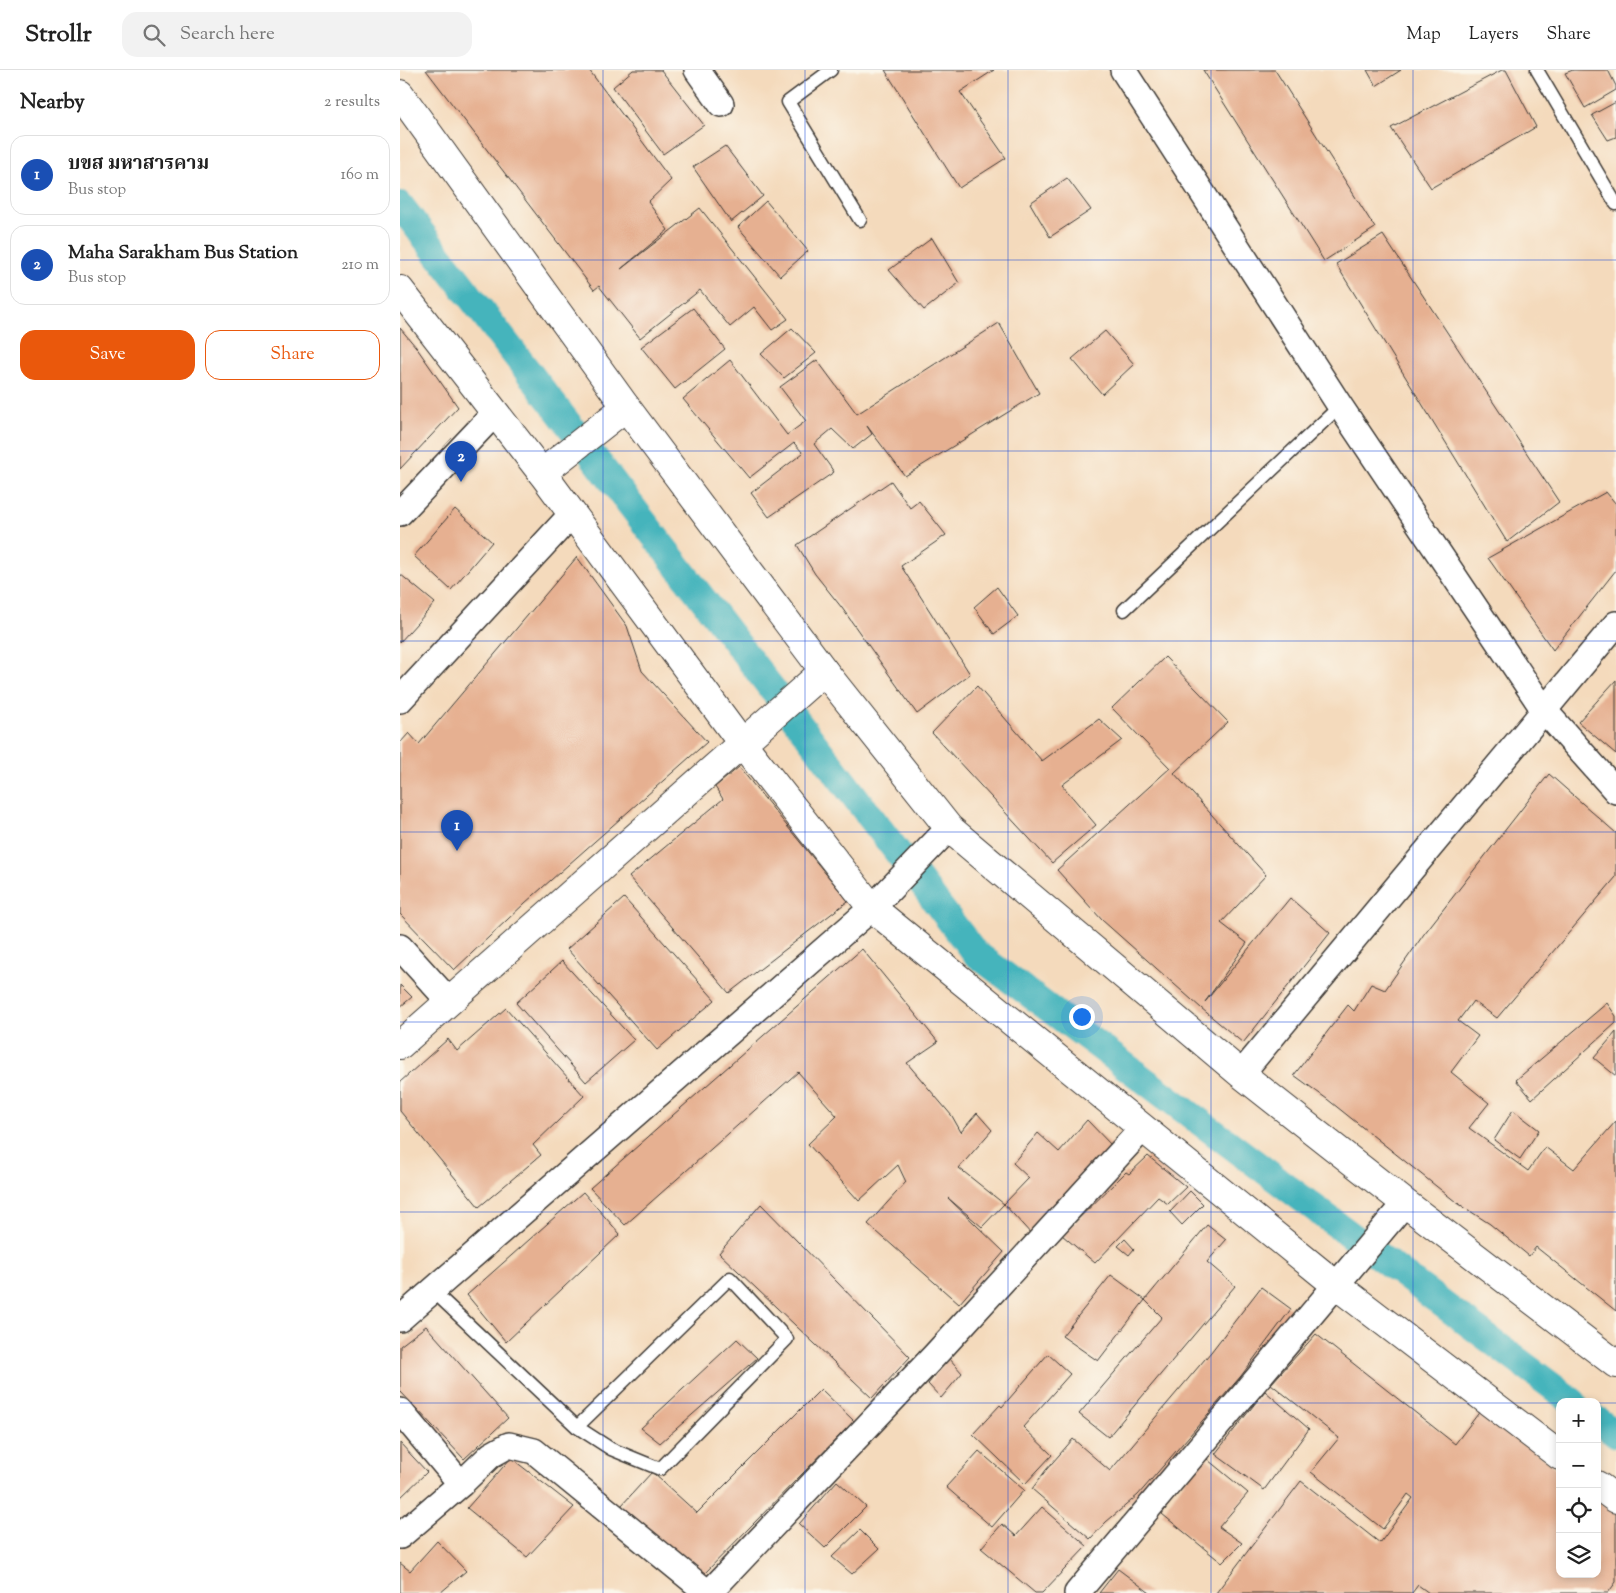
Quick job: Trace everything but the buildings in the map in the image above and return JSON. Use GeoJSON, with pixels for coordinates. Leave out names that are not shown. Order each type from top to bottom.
{"type":"FeatureCollection","features":[{"type":"Feature","properties":{"kind":"street"},"geometry":{"type":"LineString","coordinates":[[697,70],[721,104]]}},
{"type":"Feature","properties":{"kind":"street"},"geometry":{"type":"LineString","coordinates":[[1123,70],[1340,406],[1544,710],[1616,791]]}},
{"type":"Feature","properties":{"kind":"street"},"geometry":{"type":"LineString","coordinates":[[400,94],[626,407],[824,671],[949,828],[1241,1074],[1616,1364]]}},
{"type":"Feature","properties":{"kind":"street"},"geometry":{"type":"LineString","coordinates":[[400,290],[542,473],[742,743],[872,908],[1336,1285],[1556,1453]]}},
{"type":"Feature","properties":{"kind":"street"},"geometry":{"type":"LineString","coordinates":[[542,473],[626,407]]}},
{"type":"Feature","properties":{"kind":"street"},"geometry":{"type":"LineString","coordinates":[[400,513],[495,413]]}},
{"type":"Feature","properties":{"kind":"street"},"geometry":{"type":"LineString","coordinates":[[400,700],[572,514]]}},
{"type":"Feature","properties":{"kind":"street"},"geometry":{"type":"LineString","coordinates":[[1241,1074],[1616,624]]}},
{"type":"Feature","properties":{"kind":"street"},"geometry":{"type":"LineString","coordinates":[[400,1044],[824,671]]}},
{"type":"Feature","properties":{"kind":"street"},"geometry":{"type":"LineString","coordinates":[[400,1318],[872,908],[949,828]]}},
{"type":"Feature","properties":{"kind":"street"},"geometry":{"type":"LineString","coordinates":[[400,947],[449,1001]]}},
{"type":"Feature","properties":{"kind":"street"},"geometry":{"type":"LineString","coordinates":[[400,1536],[462,1484],[491,1455],[509,1445],[534,1451],[708,1593],[928,1362],[1143,1128]]}},
{"type":"Feature","properties":{"kind":"street"},"geometry":{"type":"LineString","coordinates":[[1077,1593],[1406,1203]]}},
{"type":"Feature","properties":{"kind":"street"},"geometry":{"type":"LineString","coordinates":[[400,1411],[462,1484]]}},
{"type":"Feature","properties":{"kind":"street"},"geometry":{"type":"LineString","coordinates":[[1601,1488],[1616,1499]]}},
{"type":"Feature","properties":{"kind":"lane"},"geometry":{"type":"LineString","coordinates":[[831,70],[788,102],[860,220]]}},
{"type":"Feature","properties":{"kind":"lane"},"geometry":{"type":"LineString","coordinates":[[1537,70],[1616,204]]}},
{"type":"Feature","properties":{"kind":"lane"},"geometry":{"type":"LineString","coordinates":[[1124,610],[1340,406]]}},
{"type":"Feature","properties":{"kind":"lane"},"geometry":{"type":"LineString","coordinates":[[433,1291],[577,1427],[612,1449],[660,1469],[787,1339],[730,1278],[577,1427]]}},
{"type":"Feature","properties":{"kind":"waterway"},"geometry":{"type":"LineString","coordinates":[[400,205],[975,953],[1568,1398]]}},
{"type":"Feature","properties":{"kind":"waterway"},"geometry":{"type":"LineString","coordinates":[[1601,1423],[1616,1434]]}},
{"type":"Feature","properties":{"kind":"place","name":"Maha Sarakham Bus Station"},"geometry":{"type":"Point","coordinates":[461,482]}},
{"type":"Feature","properties":{"kind":"place","name":"บขส มหาสารคาม"},"geometry":{"type":"Point","coordinates":[457,851]}}]}
